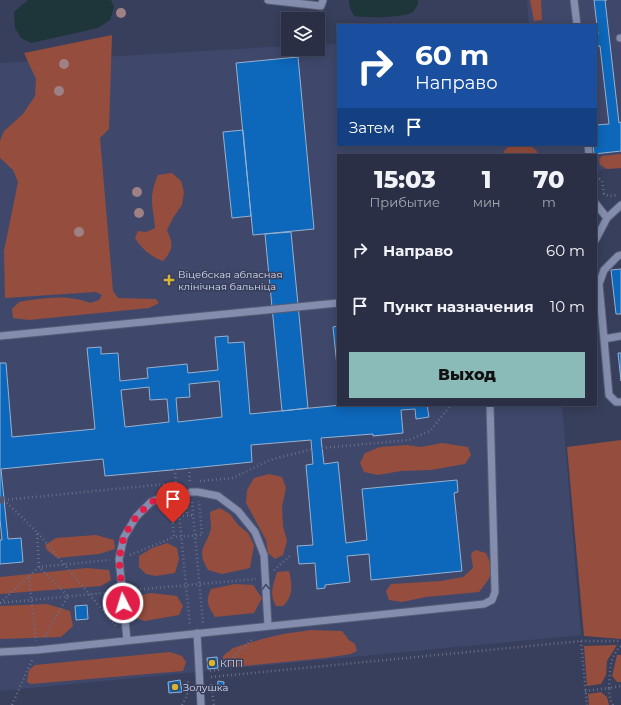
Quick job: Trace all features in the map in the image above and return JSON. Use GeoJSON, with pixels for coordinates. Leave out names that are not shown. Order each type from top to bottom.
{"type":"FeatureCollection","features":[{"type":"Feature","properties":{"kind":"lane"},"geometry":{"type":"LineString","coordinates":[[268,0],[321,6],[322,0]]}},
{"type":"Feature","properties":{"kind":"lane"},"geometry":{"type":"LineString","coordinates":[[574,0],[577,24]]}},
{"type":"Feature","properties":{"kind":"lane"},"geometry":{"type":"LineString","coordinates":[[597,205],[607,218]]}},
{"type":"Feature","properties":{"kind":"lane"},"geometry":{"type":"LineString","coordinates":[[597,237],[607,218],[621,205]]}},
{"type":"Feature","properties":{"kind":"lane"},"geometry":{"type":"LineString","coordinates":[[621,255],[618,256],[604,270],[598,282],[609,395],[616,402],[621,402]]}},
{"type":"Feature","properties":{"kind":"lane"},"geometry":{"type":"LineString","coordinates":[[0,336],[337,303]]}},
{"type":"Feature","properties":{"kind":"lane"},"geometry":{"type":"LineString","coordinates":[[604,339],[621,336]]}},
{"type":"Feature","properties":{"kind":"lane"},"geometry":{"type":"LineString","coordinates":[[0,652],[37,650],[484,604],[492,600],[495,592],[490,406]]}},
{"type":"Feature","properties":{"kind":"lane"},"geometry":{"type":"LineString","coordinates":[[127,640],[119,559],[124,536],[136,517],[151,502],[184,493],[218,496],[238,511],[255,532],[264,555],[268,626]]}},
{"type":"Feature","properties":{"kind":"lane"},"geometry":{"type":"LineString","coordinates":[[197,633],[201,705]]}},
{"type":"Feature","properties":{"kind":"path"},"geometry":{"type":"LineString","coordinates":[[597,177],[602,181],[604,194],[609,196],[621,194]]}},
{"type":"Feature","properties":{"kind":"path"},"geometry":{"type":"LineString","coordinates":[[322,448],[409,440],[430,431],[450,406]]}},
{"type":"Feature","properties":{"kind":"path"},"geometry":{"type":"LineString","coordinates":[[190,482],[233,478],[270,460],[312,449]]}},
{"type":"Feature","properties":{"kind":"path"},"geometry":{"type":"LineString","coordinates":[[127,640],[37,532],[4,500],[177,483]]}},
{"type":"Feature","properties":{"kind":"path"},"geometry":{"type":"LineString","coordinates":[[184,493],[187,516]]}},
{"type":"Feature","properties":{"kind":"path"},"geometry":{"type":"LineString","coordinates":[[184,493],[202,534],[174,537],[184,493]]}},
{"type":"Feature","properties":{"kind":"path"},"geometry":{"type":"LineString","coordinates":[[193,515],[195,535],[197,633],[179,516],[193,515]]}},
{"type":"Feature","properties":{"kind":"path"},"geometry":{"type":"LineString","coordinates":[[12,705],[37,650],[68,596],[40,566],[37,532]]}},
{"type":"Feature","properties":{"kind":"path"},"geometry":{"type":"LineString","coordinates":[[266,578],[291,556]]}},
{"type":"Feature","properties":{"kind":"path"},"geometry":{"type":"LineString","coordinates":[[0,602],[40,566]]}},
{"type":"Feature","properties":{"kind":"path"},"geometry":{"type":"LineString","coordinates":[[29,576],[37,650]]}},
{"type":"Feature","properties":{"kind":"path"},"geometry":{"type":"LineString","coordinates":[[214,705],[210,670],[218,670],[268,626]]}},
{"type":"Feature","properties":{"kind":"path"},"geometry":{"type":"LineString","coordinates":[[211,677],[581,641],[621,641]]}},
{"type":"Feature","properties":{"kind":"path"},"geometry":{"type":"LineString","coordinates":[[581,641],[587,705]]}},
{"type":"Feature","properties":{"kind":"path"},"geometry":{"type":"LineString","coordinates":[[613,705],[610,700],[609,688],[610,665],[616,650],[621,646]]}},
{"type":"Feature","properties":{"kind":"path"},"geometry":{"type":"LineString","coordinates":[[585,691],[621,686]]}},
{"type":"Feature","properties":{"kind":"shaded area"},"geometry":{"type":"Polygon","coordinates":[[[28,0],[111,0],[114,7],[110,20],[98,28],[31,43],[21,38],[15,28],[14,12],[28,0]]]}},
{"type":"Feature","properties":{"kind":"shaded area"},"geometry":{"type":"Polygon","coordinates":[[[349,0],[418,0],[418,4],[413,12],[408,14],[384,17],[359,17],[354,16],[350,8],[349,0]]]}},
{"type":"Feature","properties":{"kind":"shaded area","name":"Віцебская абласная клінічная бальніца"},"geometry":{"type":"Polygon","coordinates":[[[527,0],[621,0],[621,168],[597,170],[597,154],[337,154],[337,406],[562,406],[581,635],[0,691],[0,63],[281,46],[281,56],[325,56],[325,45],[337,44],[337,146],[597,146],[597,24],[529,24],[527,0]]]}},
{"type":"Feature","properties":{"kind":"shaded area"},"geometry":{"type":"Polygon","coordinates":[[[530,0],[541,0],[542,20],[534,21],[530,0]]]}},
{"type":"Feature","properties":{"kind":"shaded area"},"geometry":{"type":"Polygon","coordinates":[[[112,35],[109,129],[100,138],[113,291],[118,298],[156,299],[159,303],[149,308],[29,320],[13,318],[12,309],[19,302],[46,298],[73,298],[90,303],[99,300],[102,295],[96,292],[5,298],[4,251],[18,182],[13,170],[0,158],[0,141],[4,131],[23,114],[35,96],[36,79],[24,53],[112,35]]]}},
{"type":"Feature","properties":{"kind":"shaded area"},"geometry":{"type":"Polygon","coordinates":[[[509,146],[527,146],[534,148],[538,154],[503,154],[509,146]]]}},
{"type":"Feature","properties":{"kind":"shaded area"},"geometry":{"type":"Polygon","coordinates":[[[621,154],[621,168],[607,169],[600,165],[599,159],[602,156],[621,154]]]}},
{"type":"Feature","properties":{"kind":"shaded area"},"geometry":{"type":"Polygon","coordinates":[[[172,173],[181,181],[184,192],[182,205],[167,230],[171,243],[171,250],[163,261],[147,252],[135,238],[138,231],[146,232],[155,228],[152,196],[155,183],[158,175],[172,173]]]}},
{"type":"Feature","properties":{"kind":"shaded area"},"geometry":{"type":"Polygon","coordinates":[[[621,440],[621,639],[584,636],[567,447],[621,440]]]}},
{"type":"Feature","properties":{"kind":"shaded area"},"geometry":{"type":"Polygon","coordinates":[[[442,443],[468,447],[471,455],[465,464],[431,470],[401,471],[378,475],[364,472],[360,463],[365,453],[380,447],[407,445],[421,447],[442,443]]]}},
{"type":"Feature","properties":{"kind":"shaded area"},"geometry":{"type":"Polygon","coordinates":[[[269,474],[282,477],[286,488],[282,507],[283,526],[287,541],[283,555],[275,559],[268,553],[266,540],[246,503],[247,490],[254,478],[269,474]]]}},
{"type":"Feature","properties":{"kind":"shaded area"},"geometry":{"type":"Polygon","coordinates":[[[220,508],[230,514],[238,525],[248,533],[254,545],[250,568],[222,574],[208,570],[204,563],[202,552],[211,528],[210,512],[220,508]]]}},
{"type":"Feature","properties":{"kind":"shaded area"},"geometry":{"type":"Polygon","coordinates":[[[96,535],[114,540],[115,549],[99,554],[57,558],[47,550],[45,545],[56,538],[96,535]]]}},
{"type":"Feature","properties":{"kind":"shaded area"},"geometry":{"type":"Polygon","coordinates":[[[167,543],[177,548],[179,559],[175,573],[156,576],[146,574],[139,567],[139,556],[152,548],[167,543]]]}},
{"type":"Feature","properties":{"kind":"shaded area"},"geometry":{"type":"Polygon","coordinates":[[[475,550],[486,553],[491,565],[491,574],[479,592],[426,597],[402,602],[389,600],[386,591],[391,584],[441,581],[463,577],[473,568],[471,554],[475,550]]]}},
{"type":"Feature","properties":{"kind":"shaded area"},"geometry":{"type":"Polygon","coordinates":[[[87,568],[109,570],[111,580],[101,586],[0,594],[0,577],[87,568]]]}},
{"type":"Feature","properties":{"kind":"shaded area"},"geometry":{"type":"Polygon","coordinates":[[[289,571],[291,580],[291,594],[283,606],[276,606],[272,593],[277,572],[289,571]]]}},
{"type":"Feature","properties":{"kind":"shaded area"},"geometry":{"type":"Polygon","coordinates":[[[235,584],[253,585],[262,598],[254,613],[215,617],[208,603],[208,597],[211,589],[235,584]]]}},
{"type":"Feature","properties":{"kind":"shaded area"},"geometry":{"type":"Polygon","coordinates":[[[151,593],[177,596],[183,606],[179,615],[145,621],[133,617],[130,607],[132,597],[151,593]]]}},
{"type":"Feature","properties":{"kind":"shaded area"},"geometry":{"type":"Polygon","coordinates":[[[47,604],[70,611],[73,626],[61,637],[0,639],[0,606],[47,604]]]}},
{"type":"Feature","properties":{"kind":"shaded area"},"geometry":{"type":"Polygon","coordinates":[[[311,630],[342,631],[349,640],[355,644],[357,651],[351,654],[325,658],[233,667],[223,662],[223,656],[233,648],[283,634],[311,630]]]}},
{"type":"Feature","properties":{"kind":"shaded area"},"geometry":{"type":"Polygon","coordinates":[[[617,645],[607,661],[606,675],[601,684],[587,686],[584,646],[617,645]]]}},
{"type":"Feature","properties":{"kind":"shaded area"},"geometry":{"type":"Polygon","coordinates":[[[170,652],[182,656],[186,662],[183,671],[31,684],[27,682],[29,670],[35,665],[170,652]]]}},
{"type":"Feature","properties":{"kind":"shaded area"},"geometry":{"type":"Polygon","coordinates":[[[617,655],[621,655],[621,682],[617,682],[612,676],[617,655]]]}},
{"type":"Feature","properties":{"kind":"shaded area"},"geometry":{"type":"Polygon","coordinates":[[[601,692],[607,697],[609,705],[589,705],[588,694],[601,692]]]}},
{"type":"Feature","properties":{"kind":"building"},"geometry":{"type":"Polygon","coordinates":[[[594,0],[605,0],[619,123],[621,122],[621,151],[594,154],[593,146],[597,146],[597,125],[609,124],[600,46],[597,46],[597,24],[594,0]]]}},
{"type":"Feature","properties":{"kind":"building"},"geometry":{"type":"Polygon","coordinates":[[[298,57],[314,229],[253,235],[236,63],[298,57]]]}},
{"type":"Feature","properties":{"kind":"building"},"geometry":{"type":"Polygon","coordinates":[[[243,130],[251,216],[232,218],[223,132],[243,130]]]}},
{"type":"Feature","properties":{"kind":"building"},"geometry":{"type":"Polygon","coordinates":[[[291,232],[308,408],[282,411],[265,234],[291,232]]]}},
{"type":"Feature","properties":{"kind":"building"},"geometry":{"type":"Polygon","coordinates":[[[621,269],[621,314],[616,314],[611,270],[621,269]]]}},
{"type":"Feature","properties":{"kind":"building"},"geometry":{"type":"Polygon","coordinates":[[[337,326],[337,366],[333,327],[337,326]]]}},
{"type":"Feature","properties":{"kind":"building"},"geometry":{"type":"Polygon","coordinates":[[[228,336],[228,343],[244,342],[250,414],[337,405],[427,406],[429,417],[416,419],[415,409],[401,410],[403,433],[321,438],[324,464],[338,462],[346,543],[367,540],[362,489],[457,480],[458,492],[454,493],[462,571],[371,580],[369,554],[347,556],[350,582],[325,585],[325,588],[317,589],[315,563],[299,564],[297,546],[313,545],[306,465],[313,464],[311,440],[251,445],[252,462],[182,469],[105,476],[103,459],[1,469],[8,539],[21,538],[23,562],[0,564],[0,540],[2,540],[0,519],[0,363],[6,363],[12,437],[95,429],[87,348],[101,347],[101,354],[118,353],[120,381],[148,378],[147,368],[187,364],[188,373],[218,370],[215,337],[228,336]],[[219,381],[189,384],[190,397],[176,398],[178,422],[222,417],[219,381]],[[149,387],[121,390],[125,427],[169,422],[167,399],[150,400],[149,387]]]}},
{"type":"Feature","properties":{"kind":"building"},"geometry":{"type":"Polygon","coordinates":[[[618,353],[621,353],[621,381],[618,353]]]}},
{"type":"Feature","properties":{"kind":"building"},"geometry":{"type":"Polygon","coordinates":[[[87,605],[88,619],[76,620],[75,606],[87,605]]]}},
{"type":"Feature","properties":{"kind":"building","name":"КПП"},"geometry":{"type":"Polygon","coordinates":[[[217,657],[218,668],[208,669],[207,658],[217,657]]]}},
{"type":"Feature","properties":{"kind":"building","name":"Золушка"},"geometry":{"type":"Polygon","coordinates":[[[180,680],[182,692],[169,693],[168,682],[180,680]]]}},
{"type":"Feature","properties":{"kind":"building"},"geometry":{"type":"Polygon","coordinates":[[[218,681],[224,682],[223,691],[217,691],[218,681]]]}},
{"type":"Feature","properties":{"kind":"tunnel"},"geometry":{"type":"LineString","coordinates":[[177,494],[191,492]]}},
{"type":"Feature","properties":{"kind":"place","name":"Віцебская абласная клінічная бальніца"},"geometry":{"type":"Point","coordinates":[169,280]}},
{"type":"Feature","properties":{"kind":"place","name":"КПП"},"geometry":{"type":"Point","coordinates":[212,663]}},
{"type":"Feature","properties":{"kind":"place","name":"Золушка"},"geometry":{"type":"Point","coordinates":[175,687]}},
{"type":"Feature","properties":{"kind":"route"},"geometry":{"type":"LineString","coordinates":[[123,603],[119,559],[124,536],[136,517],[151,502],[171,494],[173,523]]}}]}
